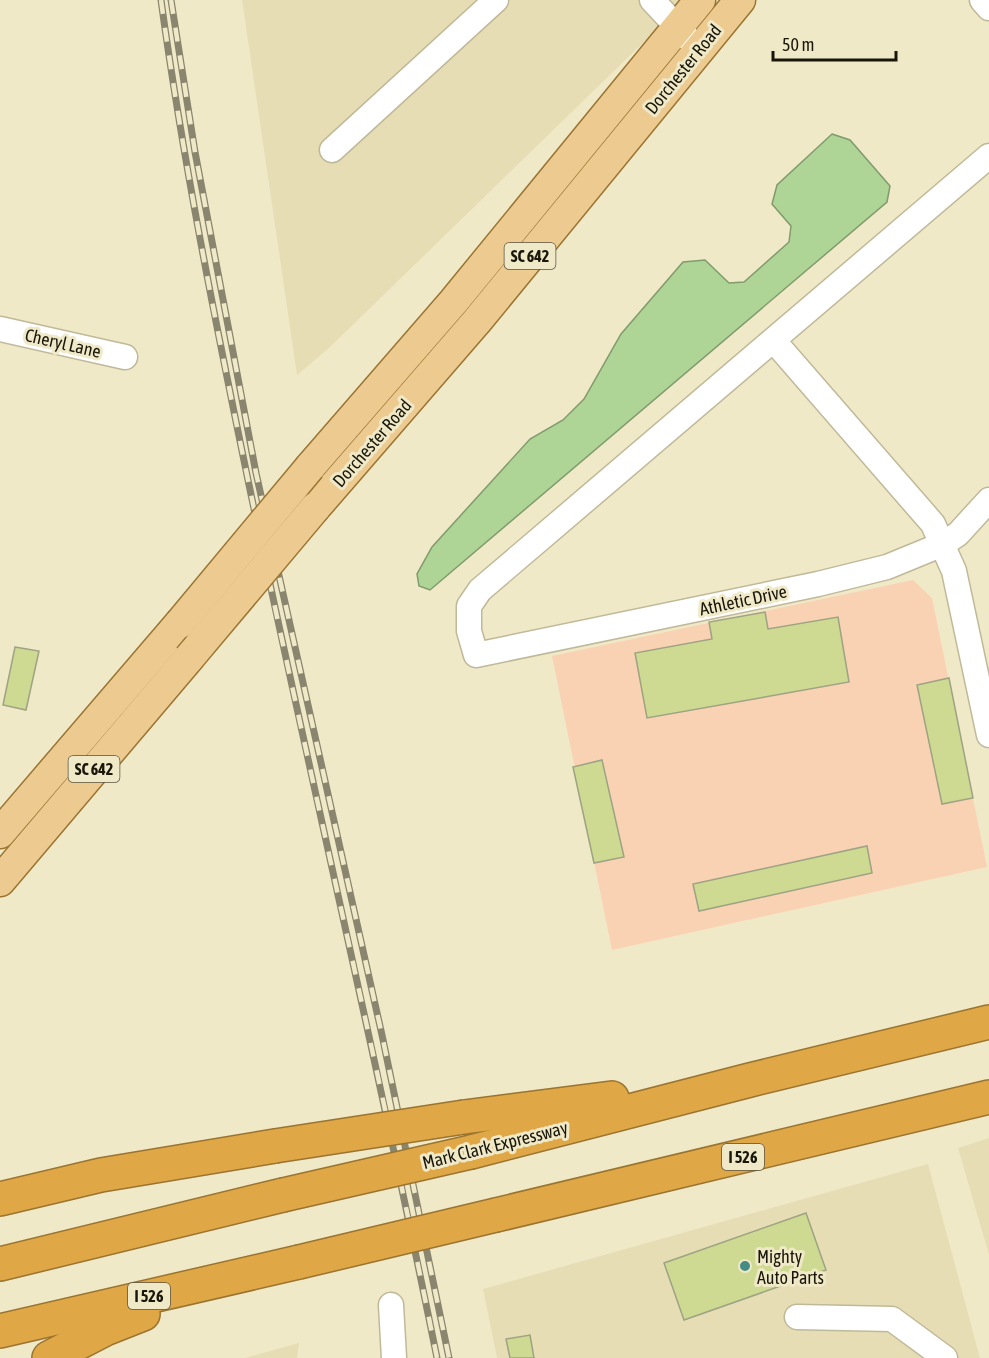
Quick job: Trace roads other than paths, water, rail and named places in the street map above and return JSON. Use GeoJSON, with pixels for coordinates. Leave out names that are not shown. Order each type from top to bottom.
{"type":"FeatureCollection","features":[{"type":"Feature","properties":{"kind":"highway","name":"Mark Clark Expressway"},"geometry":{"type":"LineString","coordinates":[[0,1264],[471,1152],[750,1080],[989,1022]]}},
{"type":"Feature","properties":{"kind":"highway"},"geometry":{"type":"LineString","coordinates":[[0,1199],[101,1175],[275,1146],[464,1117],[750,1080]]}},
{"type":"Feature","properties":{"kind":"highway","name":"I 526"},"geometry":{"type":"LineString","coordinates":[[0,1331],[989,1097]]}},
{"type":"Feature","properties":{"kind":"highway"},"geometry":{"type":"LineString","coordinates":[[49,1358],[105,1329],[157,1309],[299,1262]]}},
{"type":"Feature","properties":{"kind":"main road","name":"Dorchester Road"},"geometry":{"type":"LineString","coordinates":[[0,833],[454,301],[700,0]]}},
{"type":"Feature","properties":{"kind":"main road","name":"Dorchester Road"},"geometry":{"type":"LineString","coordinates":[[0,881],[315,508],[477,321],[740,0]]}},
{"type":"Feature","properties":{"kind":"street"},"geometry":{"type":"LineString","coordinates":[[332,150],[496,0]]}},
{"type":"Feature","properties":{"kind":"street"},"geometry":{"type":"LineString","coordinates":[[652,0],[699,50]]}},
{"type":"Feature","properties":{"kind":"street"},"geometry":{"type":"LineString","coordinates":[[982,0],[989,8]]}},
{"type":"Feature","properties":{"kind":"street"},"geometry":{"type":"LineString","coordinates":[[989,156],[774,341],[933,524],[954,571],[989,735]]}},
{"type":"Feature","properties":{"kind":"street","name":"Cheryl Lane"},"geometry":{"type":"LineString","coordinates":[[0,329],[125,357]]}},
{"type":"Feature","properties":{"kind":"street","name":"Athletic Drive"},"geometry":{"type":"LineString","coordinates":[[774,341],[480,590],[469,606],[469,631],[476,655],[818,584],[887,567],[943,544],[958,534],[989,500]]}},
{"type":"Feature","properties":{"kind":"street"},"geometry":{"type":"LineString","coordinates":[[391,1305],[394,1358]]}},
{"type":"Feature","properties":{"kind":"street"},"geometry":{"type":"LineString","coordinates":[[797,1317],[892,1319],[945,1358]]}},
{"type":"Feature","properties":{"kind":"railway"},"geometry":{"type":"LineString","coordinates":[[161,0],[189,180],[236,420],[437,1358]]}},
{"type":"Feature","properties":{"kind":"railway"},"geometry":{"type":"LineString","coordinates":[[171,0],[195,152],[256,473],[382,1035],[449,1358]]}},
{"type":"Feature","properties":{"kind":"place","name":"Mighty Auto Parts"},"geometry":{"type":"Point","coordinates":[745,1266]}}]}
